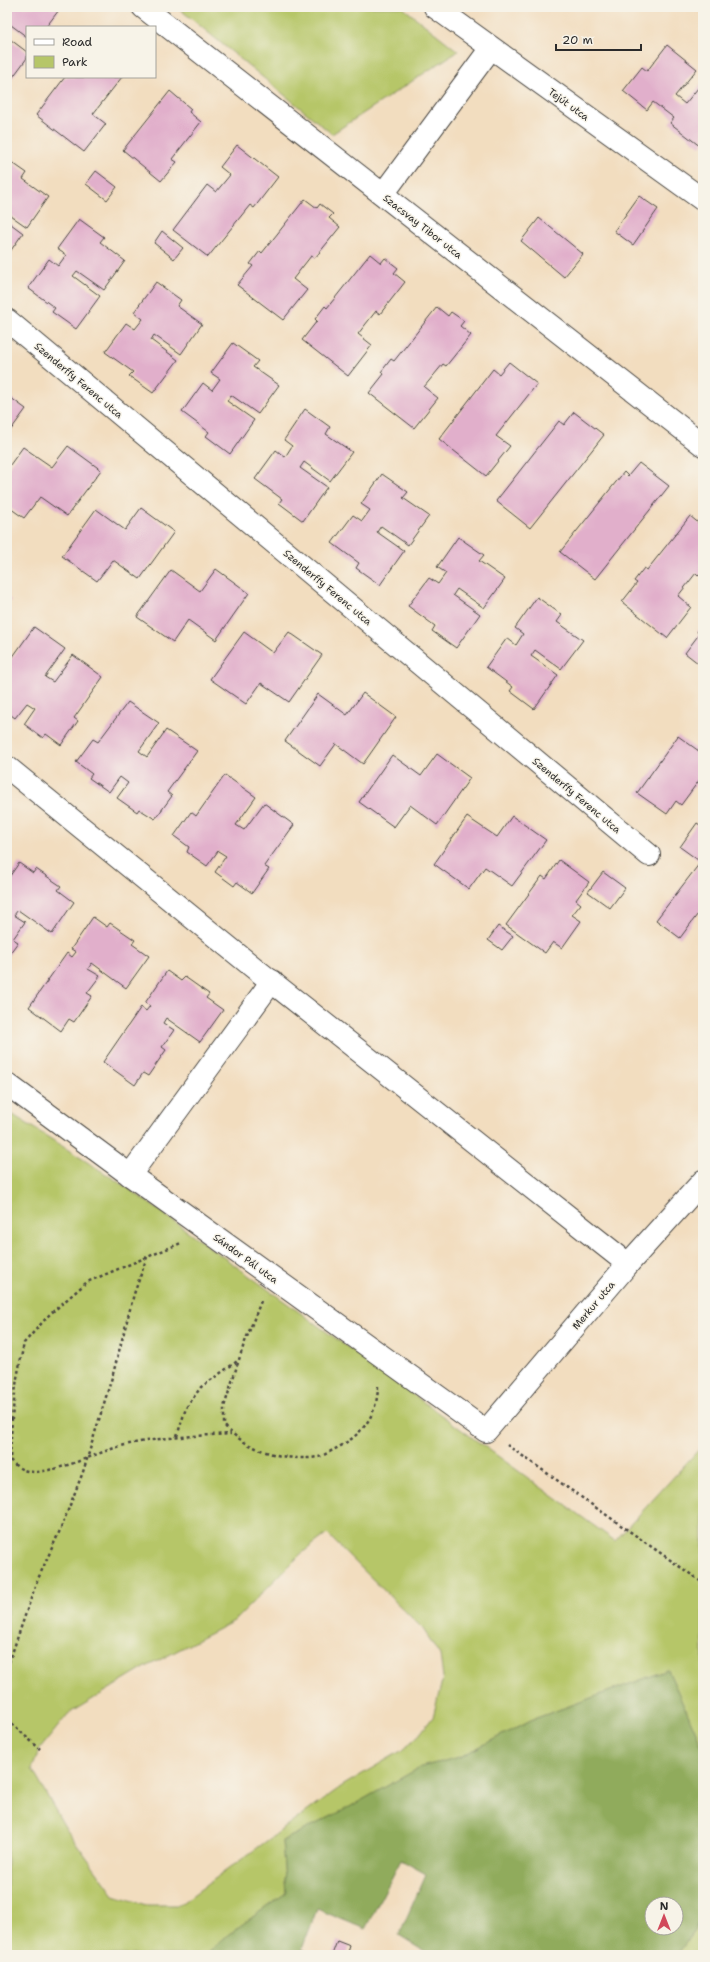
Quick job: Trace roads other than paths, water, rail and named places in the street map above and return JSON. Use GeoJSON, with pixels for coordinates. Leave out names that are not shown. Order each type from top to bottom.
{"type":"FeatureCollection","features":[{"type":"Feature","properties":{"kind":"street","name":"Szacsvay Tibor utca"},"geometry":{"type":"LineString","coordinates":[[144,7],[703,445]]}},
{"type":"Feature","properties":{"kind":"street","name":"Tejút utca"},"geometry":{"type":"LineString","coordinates":[[434,7],[703,200]]}},
{"type":"Feature","properties":{"kind":"street"},"geometry":{"type":"LineString","coordinates":[[383,194],[491,48]]}},
{"type":"Feature","properties":{"kind":"street","name":"Szenderffy Ferenc utca"},"geometry":{"type":"LineString","coordinates":[[7,320],[649,855]]}},
{"type":"Feature","properties":{"kind":"street"},"geometry":{"type":"LineString","coordinates":[[7,767],[272,981],[628,1264]]}},
{"type":"Feature","properties":{"kind":"street"},"geometry":{"type":"LineString","coordinates":[[130,1174],[272,981]]}},
{"type":"Feature","properties":{"kind":"street","name":"Sándor Pál utca"},"geometry":{"type":"LineString","coordinates":[[7,1084],[206,1230],[486,1431]]}},
{"type":"Feature","properties":{"kind":"street","name":"Merkur utca"},"geometry":{"type":"LineString","coordinates":[[486,1431],[628,1264],[703,1181]]}}]}
